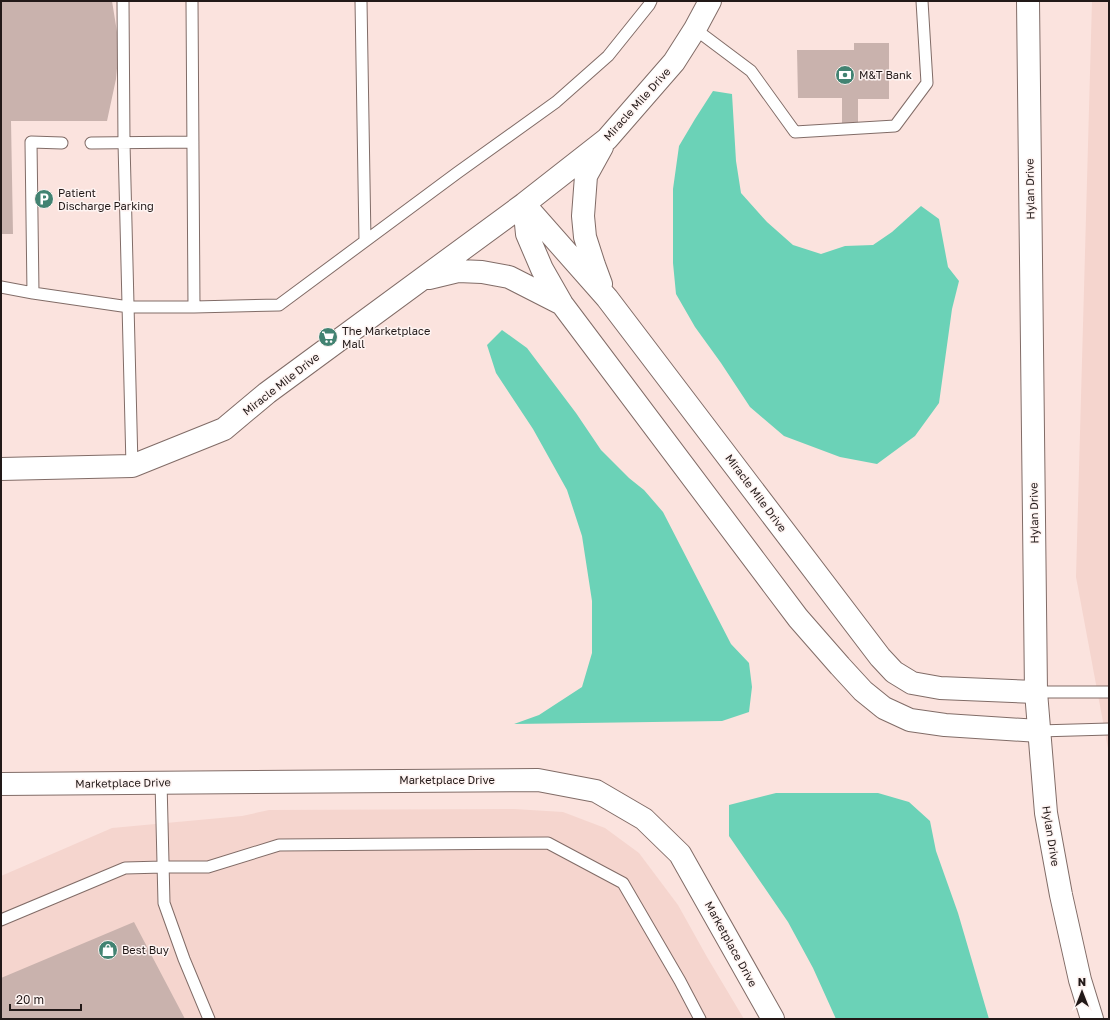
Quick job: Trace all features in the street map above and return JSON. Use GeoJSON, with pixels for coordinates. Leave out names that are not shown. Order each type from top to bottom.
{"type":"FeatureCollection","features":[{"type":"Feature","properties":{"kind":"street","name":"Miracle Mile Drive"},"geometry":{"type":"LineString","coordinates":[[1,469],[132,466],[224,429],[267,393],[524,204],[607,139],[674,62],[695,29],[710,1]]}},
{"type":"Feature","properties":{"kind":"street","name":"Hylan Drive"},"geometry":{"type":"LineString","coordinates":[[1028,1],[1036,692],[1046,813],[1060,888],[1080,980],[1092,1019]]}},
{"type":"Feature","properties":{"kind":"street"},"geometry":{"type":"LineString","coordinates":[[607,139],[586,176],[583,216],[585,237],[607,298]]}},
{"type":"Feature","properties":{"kind":"street","name":"Miracle Mile Drive"},"geometry":{"type":"LineString","coordinates":[[524,204],[607,298],[880,657],[894,672],[912,683],[940,688],[1036,692]]}},
{"type":"Feature","properties":{"kind":"street"},"geometry":{"type":"LineString","coordinates":[[524,204],[527,234],[542,269],[562,304],[798,618],[863,691],[884,708],[910,720],[945,725],[1039,731]]}},
{"type":"Feature","properties":{"kind":"street"},"geometry":{"type":"LineString","coordinates":[[420,280],[458,271],[482,272],[509,277],[562,304]]}},
{"type":"Feature","properties":{"kind":"street","name":"Marketplace Drive"},"geometry":{"type":"LineString","coordinates":[[1,784],[538,780],[596,791],[644,819],[680,854],[773,1019]]}},
{"type":"Feature","properties":{"kind":"lane"},"geometry":{"type":"LineString","coordinates":[[123,1],[124,143],[132,466]]}},
{"type":"Feature","properties":{"kind":"lane"},"geometry":{"type":"LineString","coordinates":[[192,1],[194,307]]}},
{"type":"Feature","properties":{"kind":"lane"},"geometry":{"type":"LineString","coordinates":[[361,1],[365,241]]}},
{"type":"Feature","properties":{"kind":"lane"},"geometry":{"type":"LineString","coordinates":[[1,287],[129,307],[279,306],[457,173],[556,102],[608,56],[651,1]]}},
{"type":"Feature","properties":{"kind":"lane"},"geometry":{"type":"LineString","coordinates":[[695,29],[751,72],[795,132],[895,126],[926,83],[922,1]]}},
{"type":"Feature","properties":{"kind":"lane"},"geometry":{"type":"LineString","coordinates":[[33,293],[31,142],[62,143]]}},
{"type":"Feature","properties":{"kind":"lane"},"geometry":{"type":"LineString","coordinates":[[91,143],[193,142]]}},
{"type":"Feature","properties":{"kind":"lane"},"geometry":{"type":"LineString","coordinates":[[1036,692],[1109,692]]}},
{"type":"Feature","properties":{"kind":"lane"},"geometry":{"type":"LineString","coordinates":[[1039,731],[1109,729]]}},
{"type":"Feature","properties":{"kind":"lane"},"geometry":{"type":"LineString","coordinates":[[161,782],[164,903],[184,959],[209,1019]]}},
{"type":"Feature","properties":{"kind":"lane"},"geometry":{"type":"LineString","coordinates":[[1,920],[125,868],[208,867],[279,845],[548,843],[623,883],[680,981],[700,1019]]}},
{"type":"Feature","properties":{"kind":"shaded area"},"geometry":{"type":"Polygon","coordinates":[[[1092,1],[1109,1],[1109,754],[1076,577],[1092,1]]]}},
{"type":"Feature","properties":{"kind":"shaded area"},"geometry":{"type":"Polygon","coordinates":[[[713,91],[732,94],[736,161],[741,193],[767,222],[793,245],[821,254],[845,246],[873,245],[892,232],[921,206],[939,219],[948,267],[959,281],[952,309],[939,403],[915,436],[877,464],[840,457],[784,436],[750,407],[695,327],[676,294],[673,263],[673,189],[679,146],[713,91]]]}},
{"type":"Feature","properties":{"kind":"shaded area"},"geometry":{"type":"Polygon","coordinates":[[[502,330],[527,348],[576,413],[601,450],[629,478],[644,490],[663,512],[731,644],[749,663],[752,687],[749,712],[722,721],[514,724],[539,715],[582,687],[592,653],[592,601],[582,536],[567,490],[533,429],[496,373],[487,345],[502,330]]]}},
{"type":"Feature","properties":{"kind":"shaded area"},"geometry":{"type":"Polygon","coordinates":[[[776,793],[878,793],[909,802],[930,821],[936,851],[958,913],[989,1019],[836,1019],[813,968],[788,922],[729,836],[729,805],[776,793]]]}},
{"type":"Feature","properties":{"kind":"shaded area"},"geometry":{"type":"Polygon","coordinates":[[[514,809],[563,812],[605,828],[639,853],[678,905],[744,1019],[1,1019],[1,876],[112,828],[242,816],[269,810],[514,809]]]}},
{"type":"Feature","properties":{"kind":"building"},"geometry":{"type":"Polygon","coordinates":[[[1,1],[112,1],[117,32],[118,58],[116,79],[107,121],[11,121],[13,234],[1,234],[1,1]]]}},
{"type":"Feature","properties":{"kind":"building"},"geometry":{"type":"Polygon","coordinates":[[[854,43],[889,43],[889,99],[858,99],[858,123],[842,123],[842,98],[798,98],[797,50],[854,50],[854,43]]]}},
{"type":"Feature","properties":{"kind":"building","name":"Best Buy"},"geometry":{"type":"Polygon","coordinates":[[[134,922],[185,1019],[1,1019],[1,978],[134,922]]]}},
{"type":"Feature","properties":{"kind":"place","name":"M&T Bank"},"geometry":{"type":"Point","coordinates":[845,75]}},
{"type":"Feature","properties":{"kind":"place","name":"Patient Discharge Parking"},"geometry":{"type":"Point","coordinates":[44,199]}},
{"type":"Feature","properties":{"kind":"place","name":"The Marketplace Mall"},"geometry":{"type":"Point","coordinates":[328,337]}},
{"type":"Feature","properties":{"kind":"place","name":"Best Buy"},"geometry":{"type":"Point","coordinates":[108,950]}}]}
